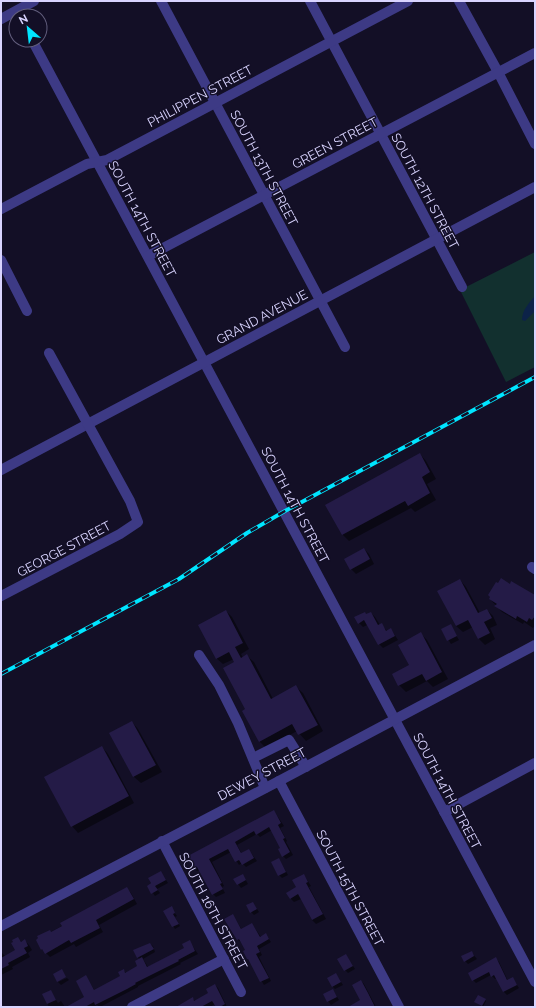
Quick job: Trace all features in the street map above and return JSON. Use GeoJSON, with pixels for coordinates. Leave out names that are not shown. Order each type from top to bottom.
{"type":"FeatureCollection","features":[{"type":"Feature","properties":{"kind":"street"},"geometry":{"type":"LineString","coordinates":[[25,8],[34,1]]}},
{"type":"Feature","properties":{"kind":"street","name":"SOUTH 13TH STREET"},"geometry":{"type":"LineString","coordinates":[[160,1],[344,348]]}},
{"type":"Feature","properties":{"kind":"street","name":"SOUTH 12TH STREET"},"geometry":{"type":"LineString","coordinates":[[310,1],[462,287]]}},
{"type":"Feature","properties":{"kind":"street","name":"PHILIPPEN STREET"},"geometry":{"type":"LineString","coordinates":[[1,209],[87,164],[107,160],[408,1]]}},
{"type":"Feature","properties":{"kind":"street"},"geometry":{"type":"LineString","coordinates":[[458,1],[498,72],[535,144]]}},
{"type":"Feature","properties":{"kind":"street","name":"SOUTH 14TH STREET"},"geometry":{"type":"LineString","coordinates":[[36,48],[285,511],[394,720],[535,982]]}},
{"type":"Feature","properties":{"kind":"street","name":"GREEN STREET"},"geometry":{"type":"LineString","coordinates":[[148,256],[535,53]]}},
{"type":"Feature","properties":{"kind":"street","name":"GRAND AVENUE"},"geometry":{"type":"LineString","coordinates":[[1,470],[535,187]]}},
{"type":"Feature","properties":{"kind":"street"},"geometry":{"type":"LineString","coordinates":[[1,260],[27,311]]}},
{"type":"Feature","properties":{"kind":"street"},"geometry":{"type":"LineString","coordinates":[[49,353],[88,425]]}},
{"type":"Feature","properties":{"kind":"street","name":"GEORGE STREET"},"geometry":{"type":"LineString","coordinates":[[1,596],[120,534],[138,522],[130,501],[88,425]]}},
{"type":"Feature","properties":{"kind":"street","name":"DEWEY STREET"},"geometry":{"type":"LineString","coordinates":[[1,926],[535,645]]}},
{"type":"Feature","properties":{"kind":"street"},"geometry":{"type":"LineString","coordinates":[[199,656],[219,685],[238,723],[265,788]]}},
{"type":"Feature","properties":{"kind":"street"},"geometry":{"type":"LineString","coordinates":[[253,758],[289,740],[306,766]]}},
{"type":"Feature","properties":{"kind":"street"},"geometry":{"type":"LineString","coordinates":[[444,812],[535,763]]}},
{"type":"Feature","properties":{"kind":"street","name":"SOUTH 15TH STREET"},"geometry":{"type":"LineString","coordinates":[[279,781],[399,1007]]}},
{"type":"Feature","properties":{"kind":"street","name":"SOUTH 16TH STREET"},"geometry":{"type":"LineString","coordinates":[[162,841],[241,992]]}},
{"type":"Feature","properties":{"kind":"street"},"geometry":{"type":"LineString","coordinates":[[132,1007],[224,958]]}},
{"type":"Feature","properties":{"kind":"green space"},"geometry":{"type":"Polygon","coordinates":[[[535,252],[535,367],[506,382],[460,290],[535,252]]]}},
{"type":"Feature","properties":{"kind":"water"},"geometry":{"type":"Polygon","coordinates":[[[535,296],[535,311],[525,321],[522,320],[522,316],[528,304],[535,296]]]}},
{"type":"Feature","properties":{"kind":"building"},"geometry":{"type":"Polygon","coordinates":[[[420,453],[430,472],[422,477],[430,493],[408,506],[405,501],[342,535],[325,505],[420,453]]]}},
{"type":"Feature","properties":{"kind":"building"},"geometry":{"type":"Polygon","coordinates":[[[364,548],[370,559],[350,570],[344,559],[364,548]]]}},
{"type":"Feature","properties":{"kind":"building"},"geometry":{"type":"Polygon","coordinates":[[[501,578],[510,584],[511,581],[535,595],[535,616],[532,620],[529,618],[527,622],[517,616],[516,619],[494,606],[497,604],[489,599],[490,597],[488,595],[496,582],[498,583],[501,578]]]}},
{"type":"Feature","properties":{"kind":"building"},"geometry":{"type":"Polygon","coordinates":[[[460,579],[478,613],[487,609],[492,618],[484,622],[490,633],[478,639],[468,620],[456,626],[437,591],[460,579]]]}},
{"type":"Feature","properties":{"kind":"building"},"geometry":{"type":"Polygon","coordinates":[[[226,610],[243,643],[235,647],[241,658],[247,654],[271,699],[296,685],[318,725],[298,735],[292,724],[259,742],[242,711],[245,709],[223,668],[234,662],[229,652],[216,659],[198,625],[226,610]]]}},
{"type":"Feature","properties":{"kind":"building"},"geometry":{"type":"Polygon","coordinates":[[[365,612],[366,614],[371,612],[378,625],[382,623],[386,631],[391,628],[395,636],[378,645],[364,620],[358,624],[354,617],[365,612]]]}},
{"type":"Feature","properties":{"kind":"building"},"geometry":{"type":"Polygon","coordinates":[[[451,624],[457,636],[447,641],[441,629],[451,624]]]}},
{"type":"Feature","properties":{"kind":"building"},"geometry":{"type":"Polygon","coordinates":[[[421,632],[442,672],[426,681],[422,674],[398,686],[392,674],[409,665],[398,645],[421,632]]]}},
{"type":"Feature","properties":{"kind":"building"},"geometry":{"type":"Polygon","coordinates":[[[132,721],[156,765],[133,777],[109,733],[132,721]]]}},
{"type":"Feature","properties":{"kind":"building"},"geometry":{"type":"Polygon","coordinates":[[[102,746],[129,796],[71,827],[44,777],[102,746]]]}},
{"type":"Feature","properties":{"kind":"building"},"geometry":{"type":"Polygon","coordinates":[[[274,810],[281,823],[278,825],[285,838],[283,839],[290,852],[282,857],[278,849],[280,848],[269,827],[256,835],[254,831],[235,842],[241,853],[249,849],[254,858],[242,865],[239,860],[235,862],[228,849],[209,859],[222,883],[220,884],[223,889],[212,895],[197,867],[193,869],[186,857],[274,810]]]}},
{"type":"Feature","properties":{"kind":"building"},"geometry":{"type":"Polygon","coordinates":[[[279,858],[286,872],[278,876],[271,862],[279,858]]]}},
{"type":"Feature","properties":{"kind":"building"},"geometry":{"type":"Polygon","coordinates":[[[161,871],[166,880],[155,886],[158,890],[151,894],[147,886],[151,883],[148,878],[161,871]]]}},
{"type":"Feature","properties":{"kind":"building"},"geometry":{"type":"Polygon","coordinates":[[[243,874],[246,880],[237,885],[233,879],[243,874]]]}},
{"type":"Feature","properties":{"kind":"building"},"geometry":{"type":"Polygon","coordinates":[[[304,874],[308,882],[306,883],[323,914],[312,920],[298,894],[290,899],[286,893],[296,887],[292,880],[304,874]]]}},
{"type":"Feature","properties":{"kind":"building"},"geometry":{"type":"Polygon","coordinates":[[[127,887],[134,899],[96,920],[100,928],[71,943],[69,940],[45,954],[42,949],[41,950],[36,940],[38,938],[37,936],[50,930],[51,932],[62,926],[60,923],[127,887]]]}},
{"type":"Feature","properties":{"kind":"building"},"geometry":{"type":"Polygon","coordinates":[[[253,902],[257,909],[250,913],[246,905],[253,902]]]}},
{"type":"Feature","properties":{"kind":"building"},"geometry":{"type":"Polygon","coordinates":[[[172,906],[175,913],[173,914],[179,924],[172,927],[163,911],[172,906]]]}},
{"type":"Feature","properties":{"kind":"building"},"geometry":{"type":"Polygon","coordinates":[[[233,914],[241,929],[252,923],[260,937],[266,933],[269,939],[257,946],[260,952],[256,954],[269,978],[260,982],[243,951],[245,950],[239,939],[237,940],[224,919],[233,914]]]}},
{"type":"Feature","properties":{"kind":"building"},"geometry":{"type":"Polygon","coordinates":[[[18,937],[21,942],[25,939],[28,946],[24,948],[27,953],[8,963],[9,965],[1,969],[1,958],[15,950],[11,943],[13,942],[12,940],[18,937]]]}},
{"type":"Feature","properties":{"kind":"building"},"geometry":{"type":"Polygon","coordinates":[[[190,940],[195,951],[178,960],[179,961],[95,1005],[94,1002],[85,1007],[66,1007],[84,997],[76,981],[86,975],[94,990],[120,976],[118,972],[124,969],[125,973],[137,966],[135,961],[142,957],[147,967],[184,948],[182,944],[190,940]]]}},
{"type":"Feature","properties":{"kind":"building"},"geometry":{"type":"Polygon","coordinates":[[[150,943],[154,949],[137,958],[133,950],[150,943]]]}},
{"type":"Feature","properties":{"kind":"building"},"geometry":{"type":"Polygon","coordinates":[[[472,951],[474,956],[464,962],[461,956],[472,951]]]}},
{"type":"Feature","properties":{"kind":"building"},"geometry":{"type":"Polygon","coordinates":[[[346,954],[353,966],[344,971],[337,959],[346,954]]]}},
{"type":"Feature","properties":{"kind":"building"},"geometry":{"type":"Polygon","coordinates":[[[496,957],[507,980],[513,977],[517,985],[503,992],[494,975],[491,977],[489,972],[472,981],[468,973],[496,957]]]}},
{"type":"Feature","properties":{"kind":"building"},"geometry":{"type":"Polygon","coordinates":[[[62,969],[66,977],[57,982],[53,974],[62,969]]]}},
{"type":"Feature","properties":{"kind":"building"},"geometry":{"type":"Polygon","coordinates":[[[336,973],[341,982],[332,987],[327,978],[336,973]]]}},
{"type":"Feature","properties":{"kind":"building"},"geometry":{"type":"Polygon","coordinates":[[[361,980],[375,1007],[348,1007],[360,1000],[352,985],[361,980]]]}},
{"type":"Feature","properties":{"kind":"building"},"geometry":{"type":"Polygon","coordinates":[[[215,984],[225,1004],[220,1007],[216,1007],[212,1001],[201,1007],[176,1007],[193,997],[194,1001],[208,993],[206,989],[215,984]]]}},
{"type":"Feature","properties":{"kind":"building"},"geometry":{"type":"Polygon","coordinates":[[[333,989],[337,997],[327,1002],[323,994],[333,989]]]}},
{"type":"Feature","properties":{"kind":"building"},"geometry":{"type":"Polygon","coordinates":[[[51,990],[56,1000],[47,1004],[42,994],[51,990]]]}},
{"type":"Feature","properties":{"kind":"building"},"geometry":{"type":"Polygon","coordinates":[[[478,995],[486,999],[482,1006],[474,1002],[478,995]]]}},
{"type":"Feature","properties":{"kind":"railway"},"geometry":{"type":"LineString","coordinates":[[1,674],[179,579],[247,533],[285,511],[535,377]]}}]}
